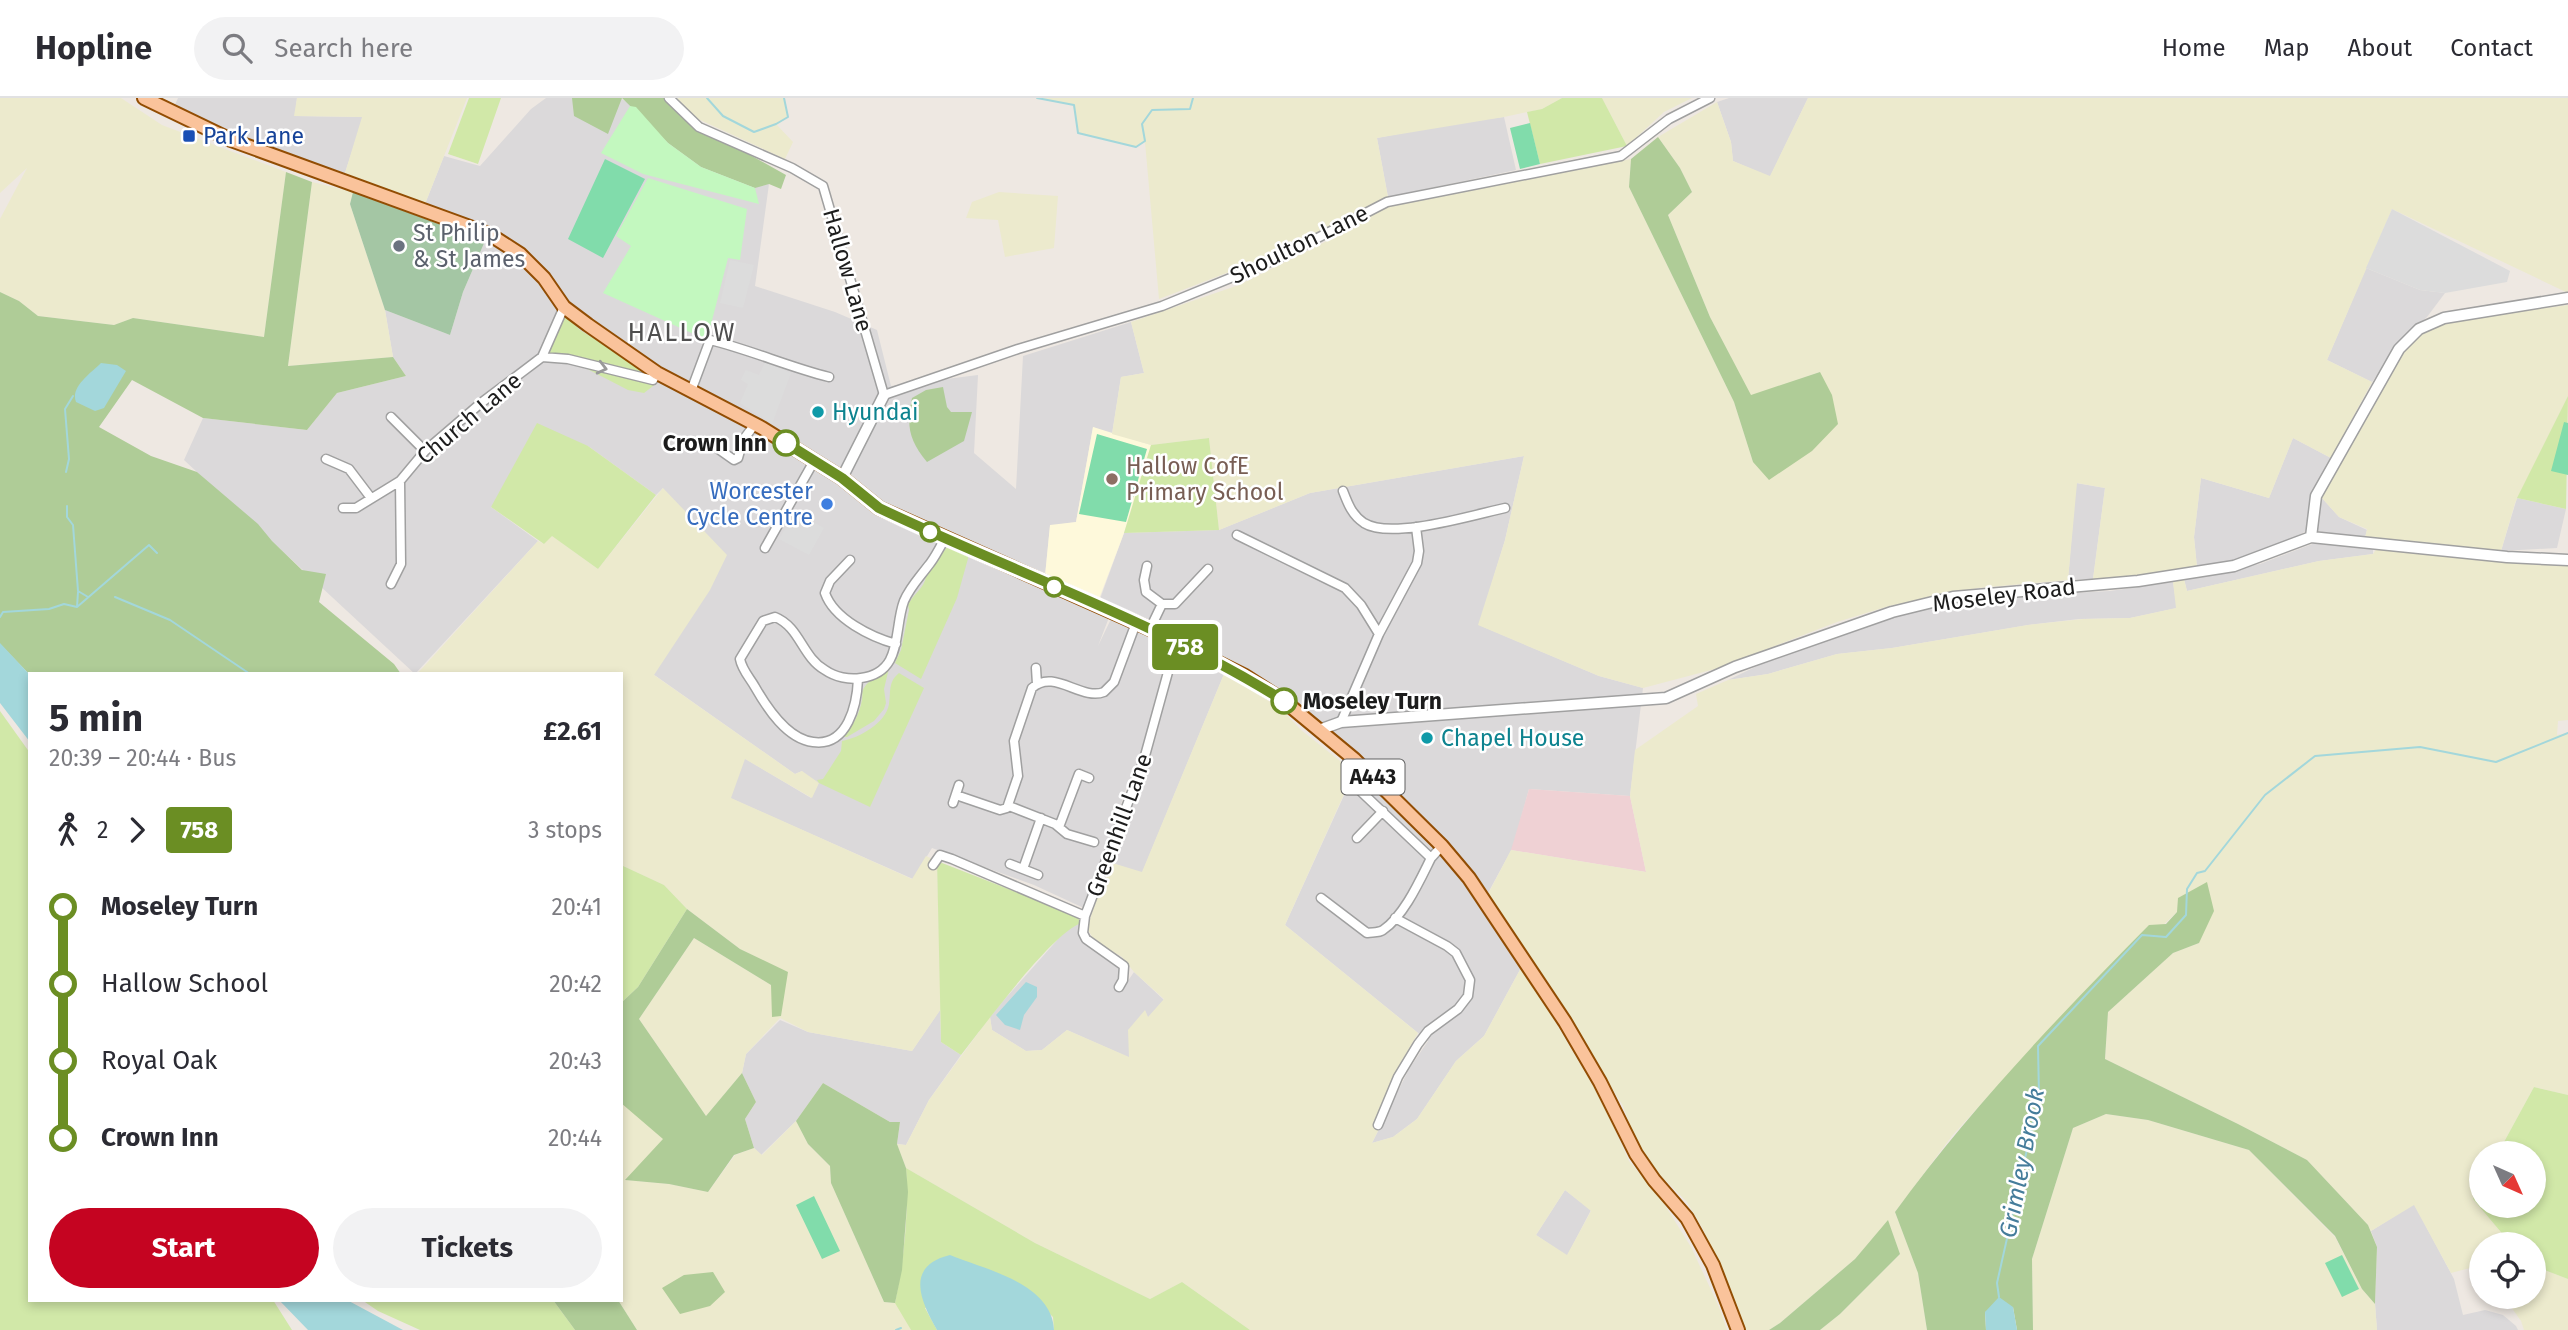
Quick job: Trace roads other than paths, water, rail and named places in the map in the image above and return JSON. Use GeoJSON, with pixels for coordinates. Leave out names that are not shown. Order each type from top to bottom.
{"type":"FeatureCollection","features":[{"type":"Feature","properties":{"kind":"main road","name":"A443"},"geometry":{"type":"LineString","coordinates":[[144,98],[167,104],[231,140],[489,234],[520,254],[544,278],[565,307],[657,373],[755,424],[842,478],[879,508],[1150,629],[1245,676],[1284,701],[1354,759],[1442,846],[1469,878],[1565,1022],[1600,1082],[1636,1154],[1654,1180],[1687,1218],[1713,1265],[1738,1330]]}},
{"type":"Feature","properties":{"kind":"street","name":"Hallow Lane"},"geometry":{"type":"LineString","coordinates":[[669,98],[699,127],[792,168],[823,186],[884,395]]}},
{"type":"Feature","properties":{"kind":"street","name":"Shoulton Lane"},"geometry":{"type":"LineString","coordinates":[[884,395],[1018,349],[1162,306],[1277,260],[1387,202],[1621,156],[1669,119],[1710,98]]}},
{"type":"Feature","properties":{"kind":"street"},"geometry":{"type":"LineString","coordinates":[[2568,298],[2444,318],[2419,329],[2399,349],[2316,496],[2311,537],[2507,557],[2568,560]]}},
{"type":"Feature","properties":{"kind":"street","name":"Church Lane"},"geometry":{"type":"LineString","coordinates":[[344,508],[356,508],[400,481],[425,451],[481,403],[542,358],[565,307]]}},
{"type":"Feature","properties":{"kind":"street"},"geometry":{"type":"LineString","coordinates":[[691,391],[710,340],[744,348],[801,370],[829,377]]}},
{"type":"Feature","properties":{"kind":"street","name":"Church Lane"},"geometry":{"type":"LineString","coordinates":[[542,358],[568,359],[653,380],[657,373]]}},
{"type":"Feature","properties":{"kind":"street"},"geometry":{"type":"LineString","coordinates":[[842,478],[884,395]]}},
{"type":"Feature","properties":{"kind":"street"},"geometry":{"type":"LineString","coordinates":[[391,417],[425,451]]}},
{"type":"Feature","properties":{"kind":"street"},"geometry":{"type":"LineString","coordinates":[[707,441],[734,460],[738,458],[743,440],[755,424]]}},
{"type":"Feature","properties":{"kind":"street"},"geometry":{"type":"LineString","coordinates":[[326,459],[349,469],[371,498]]}},
{"type":"Feature","properties":{"kind":"street"},"geometry":{"type":"LineString","coordinates":[[765,548],[814,461]]}},
{"type":"Feature","properties":{"kind":"street","name":"Church Lane"},"geometry":{"type":"LineString","coordinates":[[391,584],[401,564],[400,481]]}},
{"type":"Feature","properties":{"kind":"street"},"geometry":{"type":"LineString","coordinates":[[1347,493],[1353,513],[1370,526],[1381,530],[1416,527],[1502,507]]}},
{"type":"Feature","properties":{"kind":"street"},"geometry":{"type":"LineString","coordinates":[[1341,722],[1379,634],[1417,563],[1419,551],[1416,527]]}},
{"type":"Feature","properties":{"kind":"street"},"geometry":{"type":"LineString","coordinates":[[1237,535],[1345,588],[1361,605],[1379,634]]}},
{"type":"Feature","properties":{"kind":"street","name":"Moseley Road"},"geometry":{"type":"LineString","coordinates":[[1319,730],[1341,722],[1666,698],[1735,667],[1892,612],[1953,597],[2138,580],[2234,566],[2311,537]]}},
{"type":"Feature","properties":{"kind":"street"},"geometry":{"type":"LineString","coordinates":[[858,679],[855,707],[845,727],[829,740],[814,742],[797,734],[774,716],[744,671],[740,659],[763,621],[775,617],[789,625],[807,656],[817,665],[838,676],[858,679],[879,672],[891,659],[903,604],[945,539]]}},
{"type":"Feature","properties":{"kind":"street"},"geometry":{"type":"LineString","coordinates":[[850,560],[830,581],[825,593],[828,602],[861,629],[896,643]]}},
{"type":"Feature","properties":{"kind":"street"},"geometry":{"type":"LineString","coordinates":[[1147,566],[1144,580],[1146,592],[1162,604],[1175,604],[1208,569]]}},
{"type":"Feature","properties":{"kind":"street"},"geometry":{"type":"LineString","coordinates":[[1150,629],[1162,604]]}},
{"type":"Feature","properties":{"kind":"street"},"geometry":{"type":"LineString","coordinates":[[1009,806],[1018,776],[1014,741],[1031,691],[1037,684],[1054,682],[1091,694],[1104,692],[1114,681],[1136,623]]}},
{"type":"Feature","properties":{"kind":"street","name":"Greenhill Lane"},"geometry":{"type":"LineString","coordinates":[[1119,986],[1123,980],[1124,966],[1086,939],[1083,933],[1086,916],[1143,763],[1176,643]]}},
{"type":"Feature","properties":{"kind":"street"},"geometry":{"type":"LineString","coordinates":[[1036,668],[1037,684]]}},
{"type":"Feature","properties":{"kind":"street"},"geometry":{"type":"LineString","coordinates":[[1059,827],[1079,774],[1089,778]]}},
{"type":"Feature","properties":{"kind":"street"},"geometry":{"type":"LineString","coordinates":[[1352,783],[1431,858]]}},
{"type":"Feature","properties":{"kind":"street"},"geometry":{"type":"LineString","coordinates":[[959,785],[955,799],[1000,810],[1009,806],[1041,818],[1067,834],[1094,842]]}},
{"type":"Feature","properties":{"kind":"street"},"geometry":{"type":"LineString","coordinates":[[1357,838],[1383,811]]}},
{"type":"Feature","properties":{"kind":"street"},"geometry":{"type":"LineString","coordinates":[[1023,869],[1041,818]]}},
{"type":"Feature","properties":{"kind":"street"},"geometry":{"type":"LineString","coordinates":[[1321,898],[1367,933],[1382,931],[1416,890],[1431,858],[1442,846]]}},
{"type":"Feature","properties":{"kind":"street"},"geometry":{"type":"LineString","coordinates":[[933,865],[940,855],[1086,916]]}},
{"type":"Feature","properties":{"kind":"street"},"geometry":{"type":"LineString","coordinates":[[1010,864],[1038,875]]}},
{"type":"Feature","properties":{"kind":"street"},"geometry":{"type":"LineString","coordinates":[[1378,1125],[1398,1077],[1418,1044],[1428,1031],[1463,1003],[1468,996],[1470,981],[1456,953],[1395,918]]}},
{"type":"Feature","properties":{"kind":"water"},"geometry":{"type":"Polygon","coordinates":[[[101,363],[117,365],[126,371],[104,408],[95,411],[76,402],[75,396],[82,381],[101,363]]]}},
{"type":"Feature","properties":{"kind":"water"},"geometry":{"type":"Polygon","coordinates":[[[0,643],[28,673],[28,739],[0,703],[0,643]]]}},
{"type":"Feature","properties":{"kind":"water"},"geometry":{"type":"Polygon","coordinates":[[[1026,982],[1037,987],[1037,997],[1024,1015],[1020,1030],[1005,1025],[996,1015],[1026,982]]]}},
{"type":"Feature","properties":{"kind":"water"},"geometry":{"type":"Polygon","coordinates":[[[950,1255],[1015,1280],[1030,1290],[1042,1301],[1050,1314],[1054,1330],[937,1330],[926,1307],[920,1285],[927,1267],[950,1255]]]}},
{"type":"Feature","properties":{"kind":"water"},"geometry":{"type":"Polygon","coordinates":[[[1999,1297],[2013,1307],[2017,1330],[1986,1330],[1985,1312],[1999,1297]]]}},
{"type":"Feature","properties":{"kind":"water"},"geometry":{"type":"Polygon","coordinates":[[[281,1302],[351,1302],[403,1330],[308,1330],[281,1302]]]}},
{"type":"Feature","properties":{"kind":"waterway"},"geometry":{"type":"LineString","coordinates":[[707,98],[723,116],[754,132],[788,117],[784,98]]}},
{"type":"Feature","properties":{"kind":"waterway"},"geometry":{"type":"LineString","coordinates":[[1037,98],[1074,105],[1078,133],[1136,147],[1145,141],[1142,124],[1152,110],[1190,109],[1193,98]]}},
{"type":"Feature","properties":{"kind":"waterway"},"geometry":{"type":"LineString","coordinates":[[66,472],[69,459],[65,409],[73,396]]}},
{"type":"Feature","properties":{"kind":"waterway"},"geometry":{"type":"LineString","coordinates":[[67,506],[67,517],[73,525],[78,591],[88,597]]}},
{"type":"Feature","properties":{"kind":"waterway"},"geometry":{"type":"LineString","coordinates":[[0,617],[3,612],[49,609],[64,604],[77,607],[149,545],[157,553]]}},
{"type":"Feature","properties":{"kind":"waterway"},"geometry":{"type":"LineString","coordinates":[[77,607],[78,592]]}},
{"type":"Feature","properties":{"kind":"waterway"},"geometry":{"type":"LineString","coordinates":[[115,597],[170,620],[247,672]]}},
{"type":"Feature","properties":{"kind":"waterway","name":"Grimley Brook"},"geometry":{"type":"LineString","coordinates":[[1999,1297],[1997,1283],[2039,1096],[2038,1046],[2142,935],[2166,937],[2186,915],[2187,889],[2197,873],[2205,871],[2265,795],[2315,756],[2420,747],[2496,762],[2568,733]]}},
{"type":"Feature","properties":{"kind":"waterway"},"geometry":{"type":"LineString","coordinates":[[896,1330],[901,1328]]}},
{"type":"Feature","properties":{"kind":"place","name":"Park Lane"},"geometry":{"type":"Point","coordinates":[189,136]}},
{"type":"Feature","properties":{"kind":"place","name":"St Philip & St James"},"geometry":{"type":"Point","coordinates":[399,246]}},
{"type":"Feature","properties":{"kind":"place","name":"Hyundai"},"geometry":{"type":"Point","coordinates":[818,412]}},
{"type":"Feature","properties":{"kind":"place","name":"Crown Inn"},"geometry":{"type":"Point","coordinates":[786,443]}},
{"type":"Feature","properties":{"kind":"place","name":"Hallow CofE Primary School"},"geometry":{"type":"Point","coordinates":[1112,479]}},
{"type":"Feature","properties":{"kind":"place","name":"Worcester Cycle Centre"},"geometry":{"type":"Point","coordinates":[827,504]}},
{"type":"Feature","properties":{"kind":"place","name":"Moseley Turn"},"geometry":{"type":"Point","coordinates":[1284,701]}},
{"type":"Feature","properties":{"kind":"place","name":"Chapel House"},"geometry":{"type":"Point","coordinates":[1427,738]}},
{"type":"Feature","properties":{"kind":"district","name":"HALLOW"},"geometry":{"type":"Point","coordinates":[682,332]}}]}
